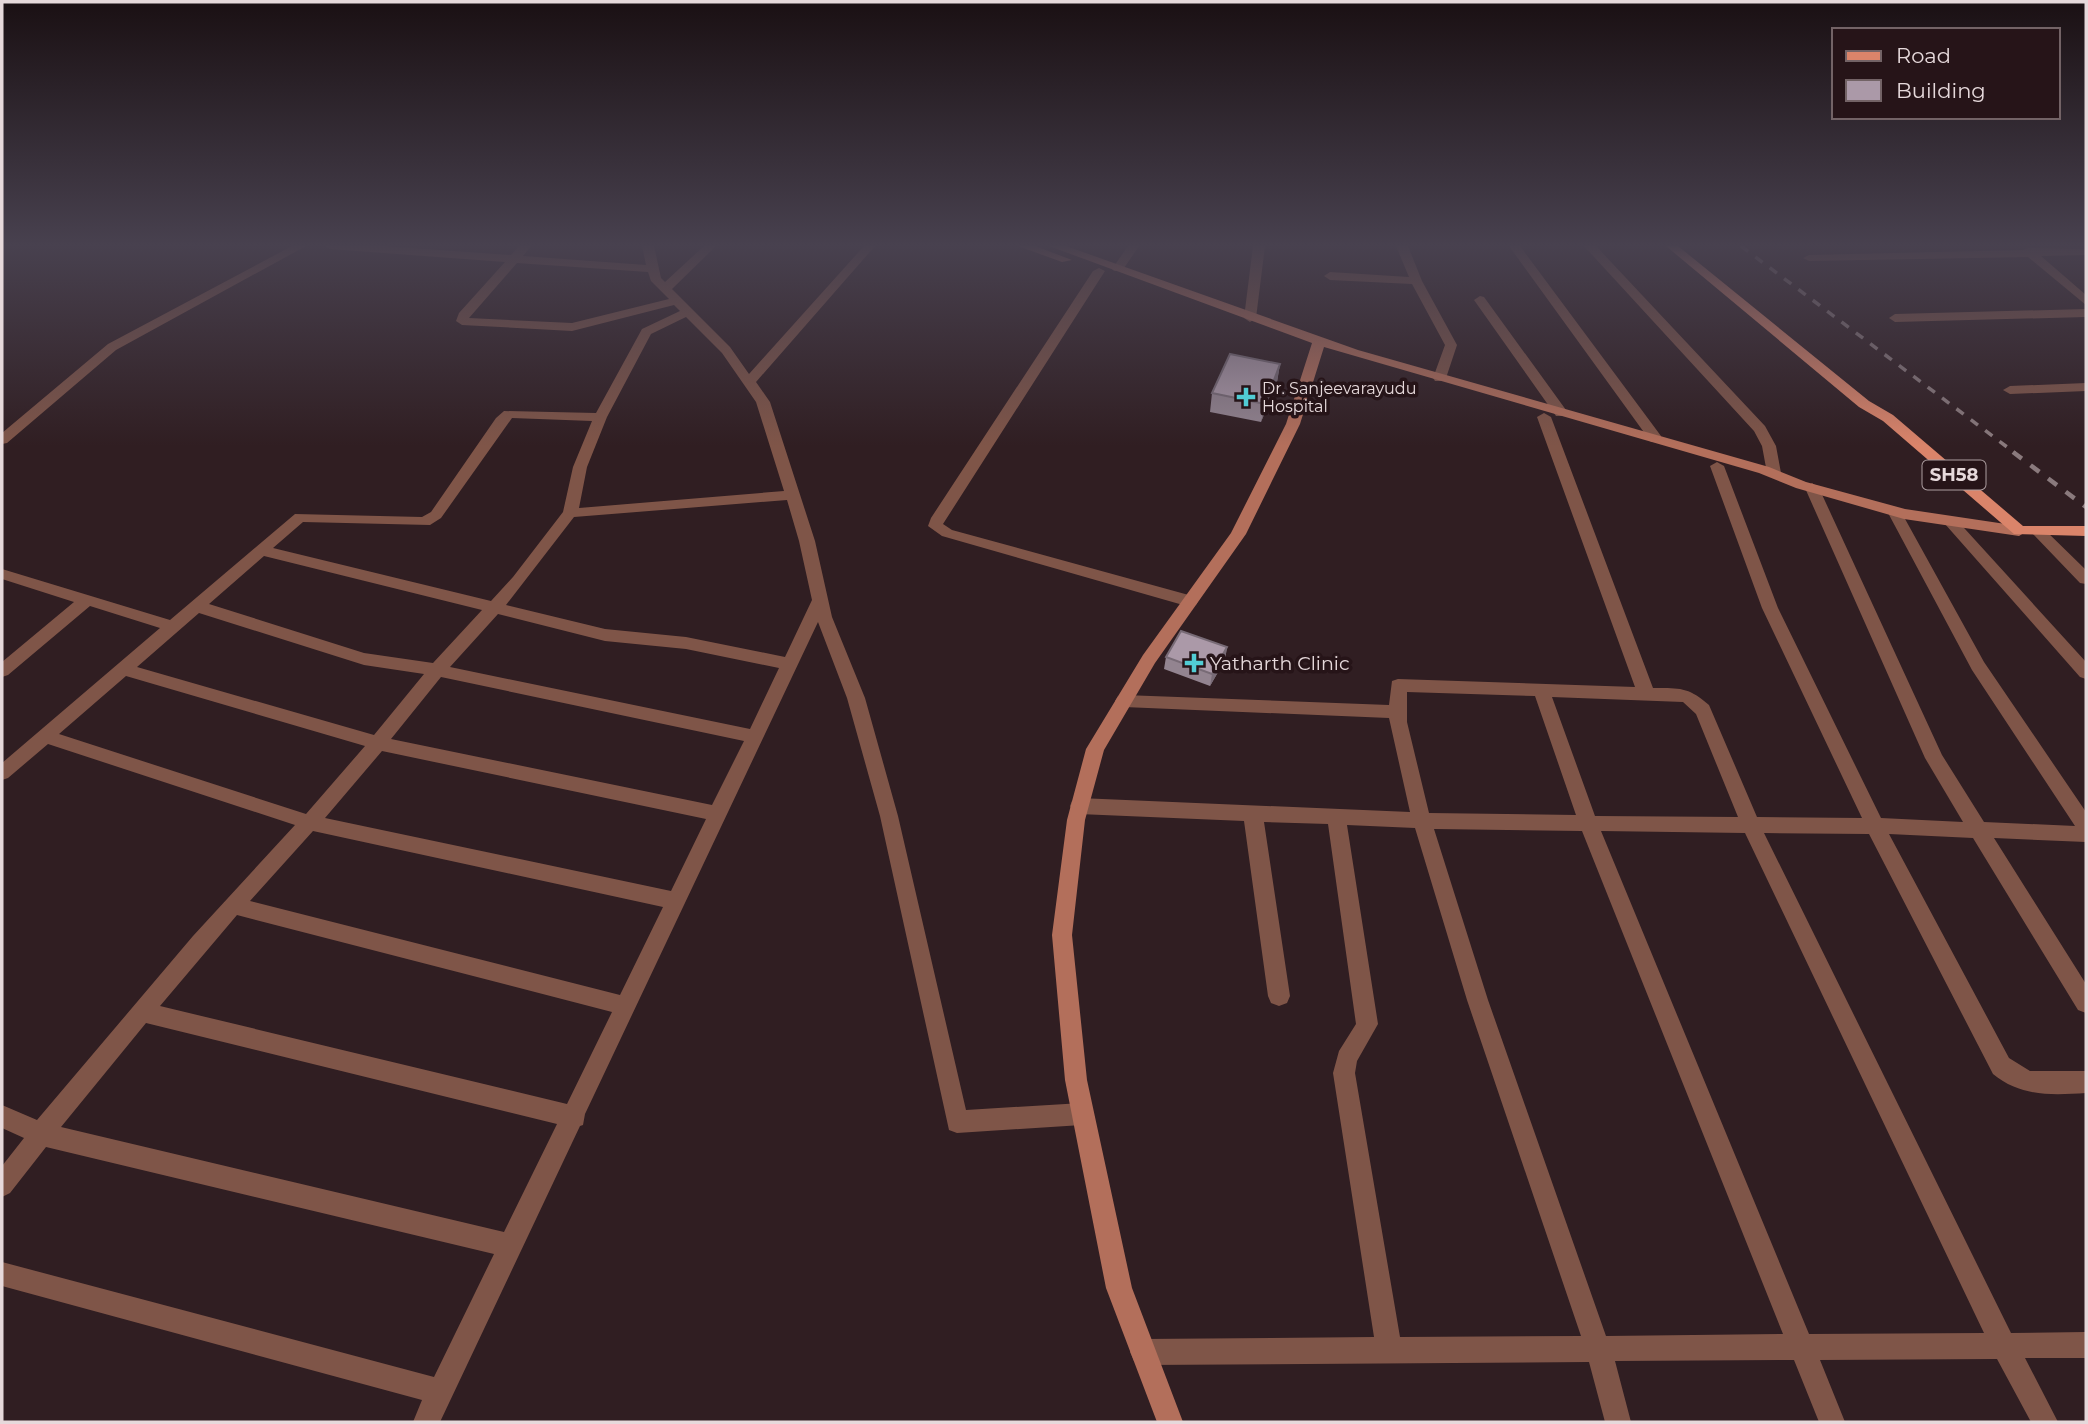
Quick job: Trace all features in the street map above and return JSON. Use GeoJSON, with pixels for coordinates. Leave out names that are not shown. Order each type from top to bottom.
{"type":"FeatureCollection","features":[{"type":"Feature","properties":{"kind":"main road"},"geometry":{"type":"LineString","coordinates":[[1223,312],[1544,417],[1717,466],[1894,511],[2019,531],[2086,531]]}},
{"type":"Feature","properties":{"kind":"main road"},"geometry":{"type":"LineString","coordinates":[[1235,312],[1318,344],[1774,473],[1807,487]]}},
{"type":"Feature","properties":{"kind":"main road","name":"SH58"},"geometry":{"type":"LineString","coordinates":[[1752,312],[1864,404],[1888,418],[2019,531]]}},
{"type":"Feature","properties":{"kind":"main road","name":"SH58"},"geometry":{"type":"LineString","coordinates":[[1770,312],[1877,400],[1888,418]]}},
{"type":"Feature","properties":{"kind":"main road"},"geometry":{"type":"LineString","coordinates":[[1170,1422],[1119,1288],[1076,1080],[1062,935],[1076,820],[1095,749],[1149,659],[1238,534],[1293,424],[1318,344]]}},
{"type":"Feature","properties":{"kind":"street"},"geometry":{"type":"LineString","coordinates":[[2,440],[96,358],[177,312]]}},
{"type":"Feature","properties":{"kind":"street"},"geometry":{"type":"LineString","coordinates":[[466,312],[462,321],[572,327],[631,312]]}},
{"type":"Feature","properties":{"kind":"street"},"geometry":{"type":"LineString","coordinates":[[2,1185],[142,1012],[341,788],[437,670],[519,581],[570,513],[579,467],[600,417],[646,332],[666,312]]}},
{"type":"Feature","properties":{"kind":"street"},"geometry":{"type":"LineString","coordinates":[[688,312],[726,350],[764,402],[807,541],[820,601],[856,698],[889,817],[957,1122],[1082,1114]]}},
{"type":"Feature","properties":{"kind":"street"},"geometry":{"type":"LineString","coordinates":[[749,382],[811,312]]}},
{"type":"Feature","properties":{"kind":"street"},"geometry":{"type":"LineString","coordinates":[[1072,312],[936,520],[936,526],[947,533],[1190,601]]}},
{"type":"Feature","properties":{"kind":"street"},"geometry":{"type":"LineString","coordinates":[[1250,318],[1251,312]]}},
{"type":"Feature","properties":{"kind":"street"},"geometry":{"type":"LineString","coordinates":[[1433,312],[1451,345],[1440,378]]}},
{"type":"Feature","properties":{"kind":"street"},"geometry":{"type":"LineString","coordinates":[[1489,312],[1561,412]]}},
{"type":"Feature","properties":{"kind":"street"},"geometry":{"type":"LineString","coordinates":[[1563,312],[1656,439]]}},
{"type":"Feature","properties":{"kind":"street"},"geometry":{"type":"LineString","coordinates":[[1651,312],[1760,429],[1769,446],[1774,473]]}},
{"type":"Feature","properties":{"kind":"street"},"geometry":{"type":"LineString","coordinates":[[1895,318],[2086,313]]}},
{"type":"Feature","properties":{"kind":"street"},"geometry":{"type":"LineString","coordinates":[[2010,390],[2086,387]]}},
{"type":"Feature","properties":{"kind":"street"},"geometry":{"type":"LineString","coordinates":[[2,773],[294,521],[308,516],[416,523],[431,519],[501,421],[509,414],[600,417]]}},
{"type":"Feature","properties":{"kind":"street"},"geometry":{"type":"LineString","coordinates":[[1544,417],[1646,693]]}},
{"type":"Feature","properties":{"kind":"street"},"geometry":{"type":"LineString","coordinates":[[1717,466],[1770,608],[1875,826],[2001,1066],[2012,1077],[2029,1083],[2086,1082]]}},
{"type":"Feature","properties":{"kind":"street"},"geometry":{"type":"LineString","coordinates":[[1807,487],[1928,746],[2086,1003]]}},
{"type":"Feature","properties":{"kind":"street"},"geometry":{"type":"LineString","coordinates":[[570,513],[791,495]]}},
{"type":"Feature","properties":{"kind":"street"},"geometry":{"type":"LineString","coordinates":[[1894,511],[1978,666],[2086,827]]}},
{"type":"Feature","properties":{"kind":"street"},"geometry":{"type":"LineString","coordinates":[[1950,521],[2086,673]]}},
{"type":"Feature","properties":{"kind":"street"},"geometry":{"type":"LineString","coordinates":[[2038,531],[2086,579]]}},
{"type":"Feature","properties":{"kind":"street"},"geometry":{"type":"LineString","coordinates":[[260,550],[605,635],[686,643],[790,664]]}},
{"type":"Feature","properties":{"kind":"street"},"geometry":{"type":"LineString","coordinates":[[2,574],[172,626]]}},
{"type":"Feature","properties":{"kind":"street"},"geometry":{"type":"LineString","coordinates":[[2,671],[87,600]]}},
{"type":"Feature","properties":{"kind":"street"},"geometry":{"type":"LineString","coordinates":[[426,1422],[575,1118],[820,601]]}},
{"type":"Feature","properties":{"kind":"street"},"geometry":{"type":"LineString","coordinates":[[196,606],[364,659],[437,670],[755,737]]}},
{"type":"Feature","properties":{"kind":"street"},"geometry":{"type":"LineString","coordinates":[[123,668],[378,743],[718,814]]}},
{"type":"Feature","properties":{"kind":"street"},"geometry":{"type":"LineString","coordinates":[[1618,1422],[1598,1349],[1489,1033],[1420,821],[1395,712],[1395,690],[1398,685],[1404,683],[1681,695],[1698,703],[1751,825],[2004,1346],[2045,1422]]}},
{"type":"Feature","properties":{"kind":"street"},"geometry":{"type":"LineString","coordinates":[[1541,689],[1588,823],[1832,1422]]}},
{"type":"Feature","properties":{"kind":"street"},"geometry":{"type":"LineString","coordinates":[[1124,701],[1395,712]]}},
{"type":"Feature","properties":{"kind":"street"},"geometry":{"type":"LineString","coordinates":[[45,736],[308,822],[677,901]]}},
{"type":"Feature","properties":{"kind":"street"},"geometry":{"type":"LineString","coordinates":[[1080,806],[1420,821],[1875,826],[2086,834]]}},
{"type":"Feature","properties":{"kind":"street"},"geometry":{"type":"LineString","coordinates":[[1253,814],[1279,996]]}},
{"type":"Feature","properties":{"kind":"street"},"geometry":{"type":"LineString","coordinates":[[1336,817],[1367,1024],[1365,1032],[1348,1053],[1344,1073],[1388,1350]]}},
{"type":"Feature","properties":{"kind":"street"},"geometry":{"type":"LineString","coordinates":[[234,906],[626,1006]]}},
{"type":"Feature","properties":{"kind":"street"},"geometry":{"type":"LineString","coordinates":[[142,1012],[575,1118]]}},
{"type":"Feature","properties":{"kind":"street"},"geometry":{"type":"LineString","coordinates":[[2,1116],[41,1134],[511,1246]]}},
{"type":"Feature","properties":{"kind":"street"},"geometry":{"type":"LineString","coordinates":[[2,1274],[441,1392]]}},
{"type":"Feature","properties":{"kind":"street"},"geometry":{"type":"LineString","coordinates":[[1143,1352],[2086,1345]]}},
{"type":"Feature","properties":{"kind":"building"},"geometry":{"type":"Polygon","coordinates":[[[1230,354],[1280,364],[1265,404],[1212,393],[1230,354]]]}},
{"type":"Feature","properties":{"kind":"building"},"geometry":{"type":"Polygon","coordinates":[[[1181,631],[1227,647],[1212,674],[1166,657],[1181,631]]]}},
{"type":"Feature","properties":{"kind":"railway"},"geometry":{"type":"LineString","coordinates":[[1829,312],[2015,453]]}},
{"type":"Feature","properties":{"kind":"railway"},"geometry":{"type":"LineString","coordinates":[[2013,452],[2086,507]]}},
{"type":"Feature","properties":{"kind":"place","name":"Dr. Sanjeevarayudu Hospital"},"geometry":{"type":"Point","coordinates":[1246,397]}},
{"type":"Feature","properties":{"kind":"place","name":"Yatharth Clinic"},"geometry":{"type":"Point","coordinates":[1194,663]}}]}
